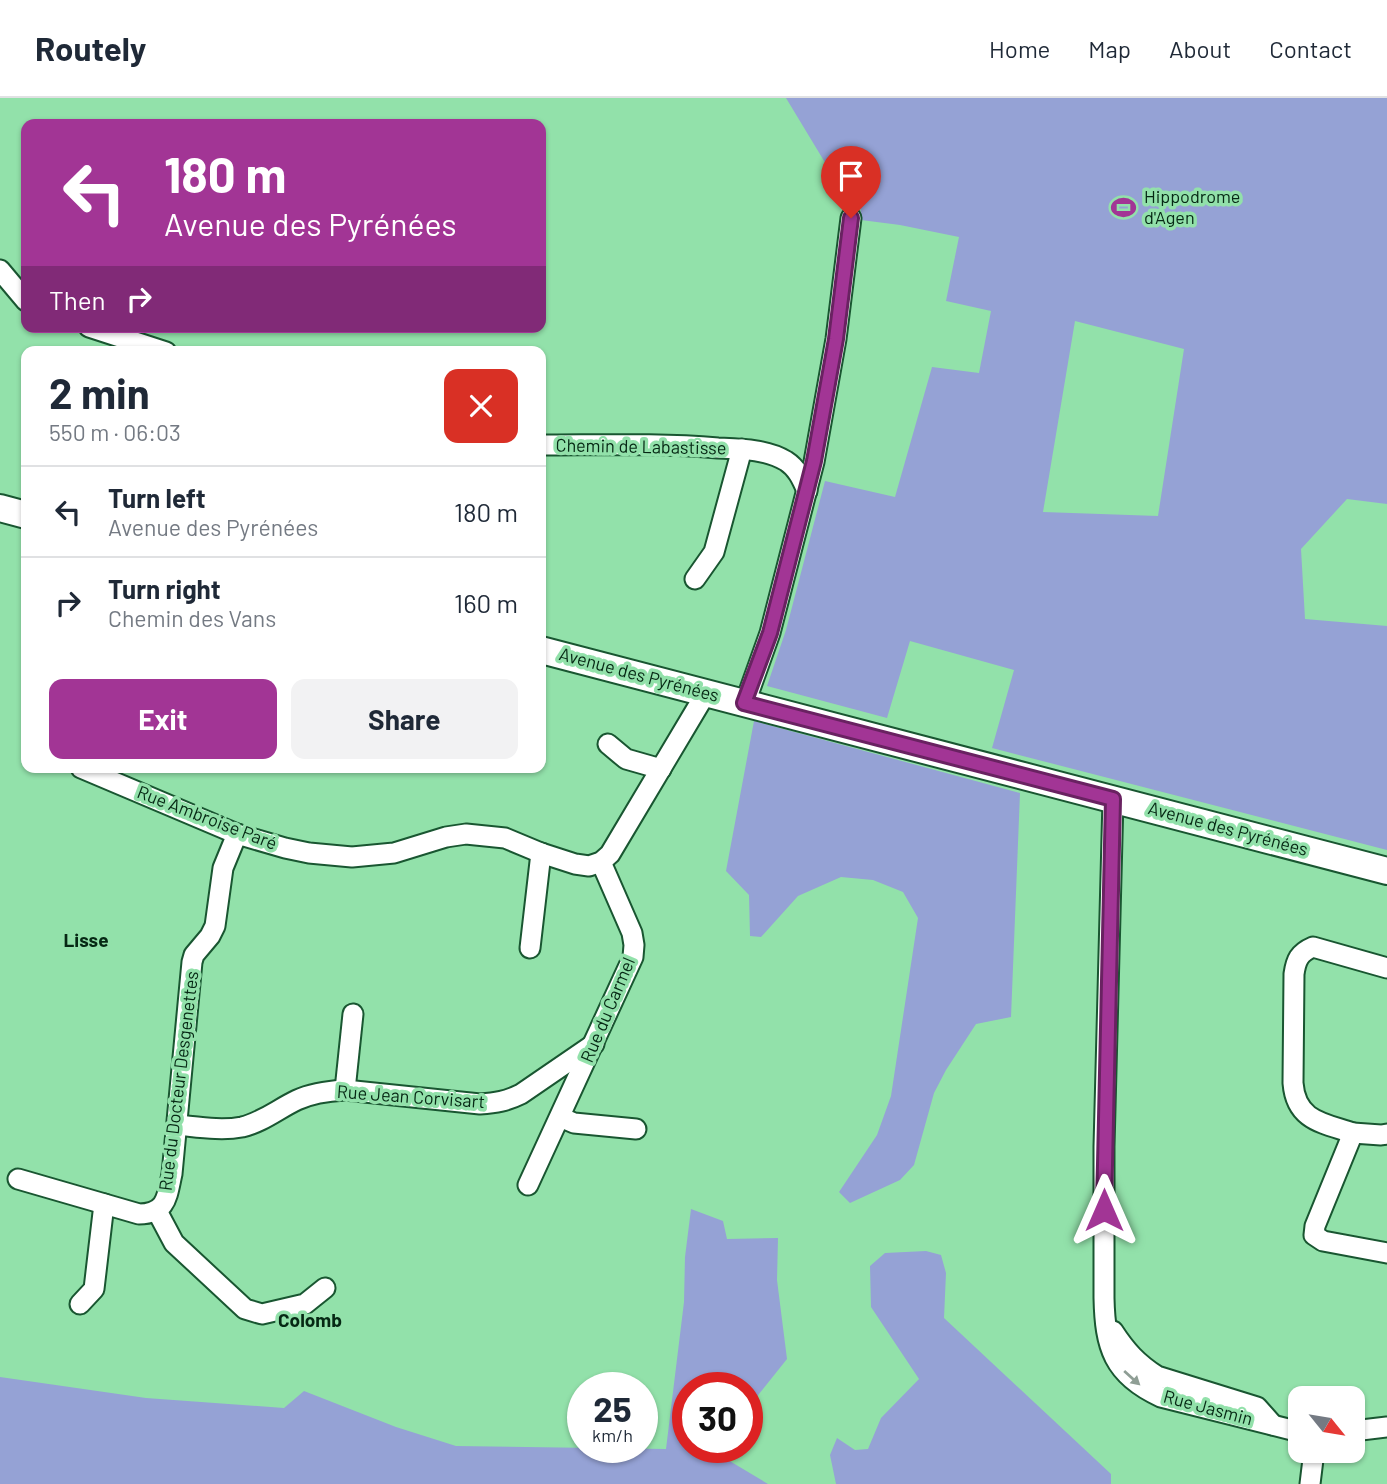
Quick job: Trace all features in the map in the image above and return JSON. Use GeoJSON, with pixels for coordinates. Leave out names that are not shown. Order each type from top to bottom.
{"type":"FeatureCollection","features":[{"type":"Feature","properties":{"kind":"main road"},"geometry":{"type":"LineString","coordinates":[[0,508],[21,514]]}},
{"type":"Feature","properties":{"kind":"main road","name":"Avenue des Pyrénées"},"geometry":{"type":"LineString","coordinates":[[546,651],[1387,871]]}},
{"type":"Feature","properties":{"kind":"street"},"geometry":{"type":"LineString","coordinates":[[744,703],[770,633],[814,461],[836,339],[851,218]]}},
{"type":"Feature","properties":{"kind":"street"},"geometry":{"type":"LineString","coordinates":[[0,270],[21,295]]}},
{"type":"Feature","properties":{"kind":"street"},"geometry":{"type":"LineString","coordinates":[[107,333],[148,346]]}},
{"type":"Feature","properties":{"kind":"street","name":"Chemin de Labastisse"},"geometry":{"type":"LineString","coordinates":[[546,445],[668,444],[742,449],[770,454],[786,461],[798,471],[807,491]]}},
{"type":"Feature","properties":{"kind":"street"},"geometry":{"type":"LineString","coordinates":[[695,579],[714,552],[742,449]]}},
{"type":"Feature","properties":{"kind":"street"},"geometry":{"type":"LineString","coordinates":[[601,862],[610,854],[626,829],[706,693]]}},
{"type":"Feature","properties":{"kind":"street"},"geometry":{"type":"LineString","coordinates":[[608,744],[626,759],[662,769]]}},
{"type":"Feature","properties":{"kind":"street","name":"Rue Ambroise Paré"},"geometry":{"type":"LineString","coordinates":[[93,773],[237,834],[285,848],[327,855],[394,853],[446,837],[466,834],[505,838],[541,853],[582,865],[601,862]]}},
{"type":"Feature","properties":{"kind":"street","name":"Rue Jasmin"},"geometry":{"type":"LineString","coordinates":[[1113,799],[1104,1165],[1104,1318],[1108,1343],[1124,1371],[1137,1384],[1161,1397],[1288,1429]]}},
{"type":"Feature","properties":{"kind":"street","name":"Rue du Docteur Desgenettes"},"geometry":{"type":"LineString","coordinates":[[18,1179],[139,1214],[157,1211],[164,1203],[172,1174],[192,962],[215,926],[223,868],[237,834]]}},
{"type":"Feature","properties":{"kind":"street"},"geometry":{"type":"LineString","coordinates":[[530,948],[541,853]]}},
{"type":"Feature","properties":{"kind":"street","name":"Rue du Carmel"},"geometry":{"type":"LineString","coordinates":[[528,1185],[633,957],[632,933],[601,862]]}},
{"type":"Feature","properties":{"kind":"street"},"geometry":{"type":"LineString","coordinates":[[1387,968],[1313,947],[1304,951],[1296,960],[1293,1083],[1295,1098],[1301,1110],[1310,1118],[1353,1133],[1387,1134]]}},
{"type":"Feature","properties":{"kind":"street"},"geometry":{"type":"LineString","coordinates":[[345,1090],[353,1014]]}},
{"type":"Feature","properties":{"kind":"street","name":"Rue Jean Corvisart"},"geometry":{"type":"LineString","coordinates":[[177,1125],[222,1129],[244,1126],[308,1096],[345,1090],[480,1104],[499,1103],[521,1094],[594,1044]]}},
{"type":"Feature","properties":{"kind":"street"},"geometry":{"type":"LineString","coordinates":[[560,1116],[574,1123],[636,1129]]}},
{"type":"Feature","properties":{"kind":"street"},"geometry":{"type":"LineString","coordinates":[[1353,1133],[1315,1226],[1314,1235],[1323,1241],[1387,1253]]}},
{"type":"Feature","properties":{"kind":"street"},"geometry":{"type":"LineString","coordinates":[[80,1304],[94,1289],[104,1204]]}},
{"type":"Feature","properties":{"kind":"street","name":"Rue du Docteur Desgenettes"},"geometry":{"type":"LineString","coordinates":[[157,1211],[174,1244],[245,1309],[262,1314],[305,1304],[325,1288]]}},
{"type":"Feature","properties":{"kind":"street"},"geometry":{"type":"LineString","coordinates":[[1365,1430],[1387,1427]]}},
{"type":"Feature","properties":{"kind":"street"},"geometry":{"type":"LineString","coordinates":[[1310,1484],[1313,1463]]}},
{"type":"Feature","properties":{"kind":"shaded area"},"geometry":{"type":"Polygon","coordinates":[[[786,98],[1387,98],[1387,504],[1347,499],[1301,549],[1305,619],[1387,626],[1387,850],[992,748],[1014,670],[910,641],[887,718],[767,686],[786,630],[825,481],[895,497],[932,367],[979,373],[991,311],[946,301],[959,237],[861,220],[860,194],[838,184],[786,98]],[[1075,321],[1043,512],[1158,516],[1184,349],[1075,321]]]}},
{"type":"Feature","properties":{"kind":"shaded area"},"geometry":{"type":"Polygon","coordinates":[[[754,721],[1020,793],[1011,1017],[976,1024],[934,1093],[914,1165],[900,1180],[850,1203],[839,1192],[877,1135],[891,1096],[918,918],[903,892],[873,880],[841,877],[798,896],[761,937],[750,936],[749,895],[726,871],[754,721]]]}},
{"type":"Feature","properties":{"kind":"shaded area"},"geometry":{"type":"Polygon","coordinates":[[[691,1209],[723,1221],[727,1239],[778,1238],[777,1280],[787,1359],[763,1389],[763,1372],[675,1372],[684,1302],[685,1257],[691,1209]]]}},
{"type":"Feature","properties":{"kind":"shaded area"},"geometry":{"type":"Polygon","coordinates":[[[926,1251],[941,1255],[946,1273],[944,1318],[1111,1474],[1111,1484],[836,1484],[830,1455],[837,1438],[855,1450],[868,1449],[881,1418],[919,1379],[871,1307],[870,1266],[885,1253],[926,1251]]]}},
{"type":"Feature","properties":{"kind":"shaded area"},"geometry":{"type":"Polygon","coordinates":[[[0,1377],[146,1398],[284,1408],[304,1391],[396,1427],[456,1446],[567,1448],[567,1463],[658,1463],[658,1449],[666,1449],[672,1400],[672,1463],[733,1463],[768,1484],[0,1484],[0,1377]]]}},
{"type":"Feature","properties":{"kind":"place","name":"Hippodrome d'Agen"},"geometry":{"type":"Point","coordinates":[1124,207]}},
{"type":"Feature","properties":{"kind":"district","name":"Lisse"},"geometry":{"type":"Point","coordinates":[86,940]}},
{"type":"Feature","properties":{"kind":"district","name":"Colomb"},"geometry":{"type":"Point","coordinates":[310,1320]}},
{"type":"Feature","properties":{"kind":"route"},"geometry":{"type":"LineString","coordinates":[[851,218],[836,339],[814,461],[770,633],[744,703],[1113,799],[1104,1210]]}}]}
